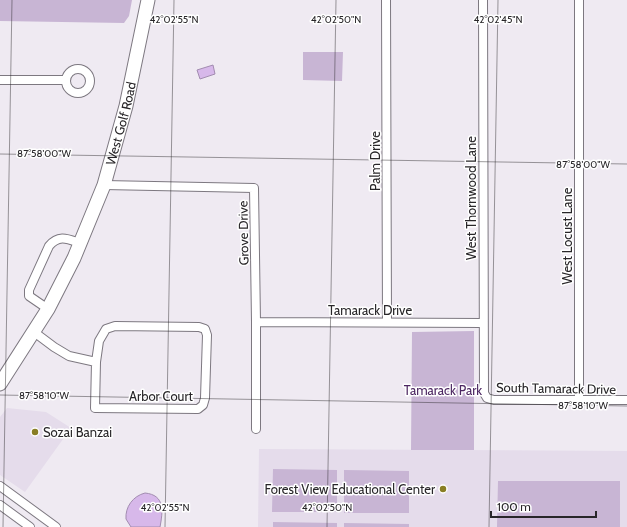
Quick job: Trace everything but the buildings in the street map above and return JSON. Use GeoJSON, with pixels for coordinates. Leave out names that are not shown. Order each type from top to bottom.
{"type":"FeatureCollection","features":[{"type":"Feature","properties":{"kind":"main road","name":"West Golf Road"},"geometry":{"type":"LineString","coordinates":[[0,384],[48,309],[80,244],[104,185],[126,106],[148,0]]}},
{"type":"Feature","properties":{"kind":"street","name":"Palm Drive"},"geometry":{"type":"LineString","coordinates":[[386,0],[387,322]]}},
{"type":"Feature","properties":{"kind":"street","name":"West Thornwood Lane"},"geometry":{"type":"LineString","coordinates":[[483,0],[483,384],[485,397]]}},
{"type":"Feature","properties":{"kind":"street","name":"West Locust Lane"},"geometry":{"type":"LineString","coordinates":[[579,0],[579,400]]}},
{"type":"Feature","properties":{"kind":"street"},"geometry":{"type":"LineString","coordinates":[[0,80],[66,80]]}},
{"type":"Feature","properties":{"kind":"street","name":"Grove Drive"},"geometry":{"type":"LineString","coordinates":[[104,185],[254,188],[256,429]]}},
{"type":"Feature","properties":{"kind":"street"},"geometry":{"type":"LineString","coordinates":[[48,309],[29,296],[29,290],[49,246],[53,240],[58,238],[67,239],[80,244]]}},
{"type":"Feature","properties":{"kind":"street","name":"Tamarack Drive"},"geometry":{"type":"LineString","coordinates":[[256,322],[483,323]]}},
{"type":"Feature","properties":{"kind":"street","name":"Arbor Court"},"geometry":{"type":"LineString","coordinates":[[115,326],[199,327],[205,329],[207,335],[205,398],[203,405],[198,409],[95,408],[96,362],[99,341],[106,329],[115,326]]}},
{"type":"Feature","properties":{"kind":"street"},"geometry":{"type":"LineString","coordinates":[[34,332],[69,356],[96,362]]}},
{"type":"Feature","properties":{"kind":"street","name":"South Tamarack Drive"},"geometry":{"type":"LineString","coordinates":[[485,397],[494,400],[627,400]]}},
{"type":"Feature","properties":{"kind":"street"},"geometry":{"type":"LineString","coordinates":[[0,486],[56,527]]}},
{"type":"Feature","properties":{"kind":"street"},"geometry":{"type":"LineString","coordinates":[[0,505],[30,527]]}},
{"type":"Feature","properties":{"kind":"shaded area"},"geometry":{"type":"Polygon","coordinates":[[[213,65],[215,74],[200,79],[197,70],[213,65]]]}},
{"type":"Feature","properties":{"kind":"shaded area"},"geometry":{"type":"Polygon","coordinates":[[[7,408],[46,412],[71,428],[25,492],[0,475],[0,417],[7,408]]]}},
{"type":"Feature","properties":{"kind":"shaded area","name":"Forest View Educational Center"},"geometry":{"type":"Polygon","coordinates":[[[259,449],[627,451],[627,527],[258,527],[259,449]]]}},
{"type":"Feature","properties":{"kind":"shaded area"},"geometry":{"type":"Polygon","coordinates":[[[145,493],[152,494],[159,500],[162,510],[160,527],[131,527],[126,519],[128,506],[133,499],[145,493]]]}},
{"type":"Feature","properties":{"kind":"green space"},"geometry":{"type":"Polygon","coordinates":[[[0,0],[132,0],[129,16],[124,23],[0,21],[0,0]]]}},
{"type":"Feature","properties":{"kind":"green space"},"geometry":{"type":"Polygon","coordinates":[[[303,52],[343,52],[342,81],[303,80],[303,52]]]}},
{"type":"Feature","properties":{"kind":"green space","name":"Tamarack Park"},"geometry":{"type":"Polygon","coordinates":[[[474,331],[474,450],[411,450],[412,332],[474,331]]]}},
{"type":"Feature","properties":{"kind":"green space"},"geometry":{"type":"Polygon","coordinates":[[[273,469],[337,470],[337,512],[272,512],[273,469]]]}},
{"type":"Feature","properties":{"kind":"green space"},"geometry":{"type":"Polygon","coordinates":[[[344,470],[409,471],[409,513],[344,513],[344,470]]]}},
{"type":"Feature","properties":{"kind":"green space"},"geometry":{"type":"Polygon","coordinates":[[[498,481],[620,481],[620,527],[497,527],[498,481]]]}},
{"type":"Feature","properties":{"kind":"green space"},"geometry":{"type":"Polygon","coordinates":[[[273,522],[337,523],[337,527],[273,527],[273,522]]]}},
{"type":"Feature","properties":{"kind":"green space"},"geometry":{"type":"Polygon","coordinates":[[[344,523],[409,524],[409,527],[344,527],[344,523]]]}},
{"type":"Feature","properties":{"kind":"place","name":"Sozai Banzai"},"geometry":{"type":"Point","coordinates":[35,432]}},
{"type":"Feature","properties":{"kind":"place","name":"Forest View Educational Center"},"geometry":{"type":"Point","coordinates":[443,489]}}]}
